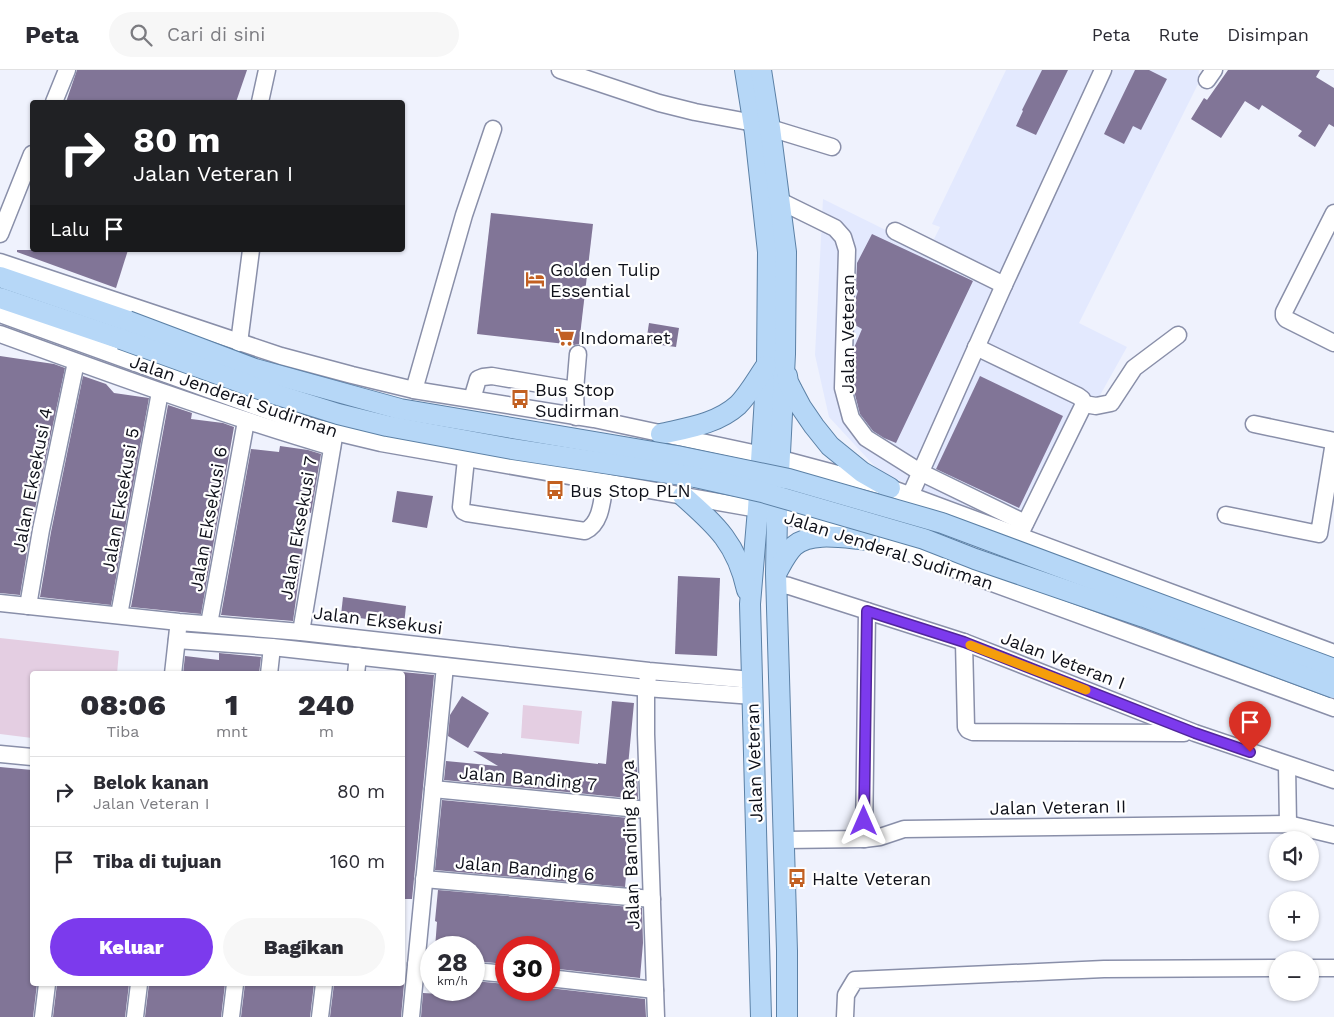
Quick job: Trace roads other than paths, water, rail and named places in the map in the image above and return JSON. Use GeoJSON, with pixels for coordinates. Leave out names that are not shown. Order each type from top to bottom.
{"type":"FeatureCollection","features":[{"type":"Feature","properties":{"kind":"main road"},"geometry":{"type":"LineString","coordinates":[[745,70],[762,125],[780,201],[786,252],[785,354],[788,382],[801,407],[830,446],[862,472],[890,488]]}},
{"type":"Feature","properties":{"kind":"main road"},"geometry":{"type":"LineString","coordinates":[[761,70],[768,252],[766,365],[771,457]]}},
{"type":"Feature","properties":{"kind":"main road","name":"Jalan Jenderal Sudirman"},"geometry":{"type":"LineString","coordinates":[[0,277],[292,400],[387,426],[512,449],[695,477],[771,495],[924,539],[1144,617],[1334,688]]}},
{"type":"Feature","properties":{"kind":"main road","name":"Jalan Jenderal Sudirman"},"geometry":{"type":"LineString","coordinates":[[0,298],[124,330],[400,409],[677,456],[789,479],[942,524],[1334,669]]}},
{"type":"Feature","properties":{"kind":"main road"},"geometry":{"type":"LineString","coordinates":[[768,511],[771,457],[785,354]]}},
{"type":"Feature","properties":{"kind":"main road"},"geometry":{"type":"LineString","coordinates":[[661,434],[707,423],[737,406],[766,365]]}},
{"type":"Feature","properties":{"kind":"main road"},"geometry":{"type":"LineString","coordinates":[[683,496],[716,526],[728,541],[741,569],[750,604]]}},
{"type":"Feature","properties":{"kind":"main road","name":"Jalan Veteran"},"geometry":{"type":"LineString","coordinates":[[768,511],[776,579],[786,908],[787,1017]]}},
{"type":"Feature","properties":{"kind":"main road","name":"Jalan Veteran"},"geometry":{"type":"LineString","coordinates":[[761,1017],[750,604],[768,511]]}},
{"type":"Feature","properties":{"kind":"main road"},"geometry":{"type":"LineString","coordinates":[[776,579],[786,556],[795,545],[805,539],[820,536],[870,540]]}},
{"type":"Feature","properties":{"kind":"main road"},"geometry":{"type":"LineString","coordinates":[[759,910],[786,908]]}},
{"type":"Feature","properties":{"kind":"street"},"geometry":{"type":"LineString","coordinates":[[55,100],[67,70]]}},
{"type":"Feature","properties":{"kind":"street"},"geometry":{"type":"LineString","coordinates":[[260,100],[267,70]]}},
{"type":"Feature","properties":{"kind":"street"},"geometry":{"type":"LineString","coordinates":[[560,70],[659,103],[762,125],[832,147]]}},
{"type":"Feature","properties":{"kind":"street"},"geometry":{"type":"LineString","coordinates":[[891,547],[909,496],[1103,70]]}},
{"type":"Feature","properties":{"kind":"street"},"geometry":{"type":"LineString","coordinates":[[414,390],[464,215],[493,129]]}},
{"type":"Feature","properties":{"kind":"street"},"geometry":{"type":"LineString","coordinates":[[0,234],[30,159]]}},
{"type":"Feature","properties":{"kind":"street","name":"Jalan Veteran"},"geometry":{"type":"LineString","coordinates":[[780,201],[835,228],[843,237],[847,250],[843,388],[851,418],[866,438],[920,472],[1022,529]]}},
{"type":"Feature","properties":{"kind":"street"},"geometry":{"type":"LineString","coordinates":[[1334,213],[1284,312],[1286,319],[1334,343]]}},
{"type":"Feature","properties":{"kind":"street"},"geometry":{"type":"LineString","coordinates":[[895,231],[1004,285]]}},
{"type":"Feature","properties":{"kind":"street"},"geometry":{"type":"LineString","coordinates":[[239,343],[251,252]]}},
{"type":"Feature","properties":{"kind":"street"},"geometry":{"type":"LineString","coordinates":[[0,262],[281,356],[414,390],[594,419],[771,457],[890,488],[909,496],[1022,529],[1334,653]]}},
{"type":"Feature","properties":{"kind":"street","name":"Jalan Jenderal Sudirman"},"geometry":{"type":"LineString","coordinates":[[0,314],[310,426],[334,439],[381,444],[605,482],[768,511],[830,527],[891,547],[1334,708]]}},
{"type":"Feature","properties":{"kind":"street"},"geometry":{"type":"LineString","coordinates":[[34,346],[39,329]]}},
{"type":"Feature","properties":{"kind":"street"},"geometry":{"type":"LineString","coordinates":[[0,334],[246,421],[334,439]]}},
{"type":"Feature","properties":{"kind":"street"},"geometry":{"type":"LineString","coordinates":[[1084,404],[1096,406],[1111,403],[1134,368],[1178,335]]}},
{"type":"Feature","properties":{"kind":"street"},"geometry":{"type":"LineString","coordinates":[[976,347],[1078,396],[1084,404]]}},
{"type":"Feature","properties":{"kind":"street"},"geometry":{"type":"LineString","coordinates":[[576,417],[575,390],[578,354]]}},
{"type":"Feature","properties":{"kind":"street","name":"Jalan Eksekusi 4"},"geometry":{"type":"LineString","coordinates":[[28,606],[41,530],[76,362]]}},
{"type":"Feature","properties":{"kind":"street"},"geometry":{"type":"LineString","coordinates":[[472,399],[478,379],[492,376],[575,390]]}},
{"type":"Feature","properties":{"kind":"street","name":"Jalan Eksekusi 5"},"geometry":{"type":"LineString","coordinates":[[119,616],[160,392]]}},
{"type":"Feature","properties":{"kind":"street"},"geometry":{"type":"LineString","coordinates":[[1022,529],[1084,404]]}},
{"type":"Feature","properties":{"kind":"street"},"geometry":{"type":"LineString","coordinates":[[586,479],[596,475],[603,468],[606,457],[605,436],[594,419]]}},
{"type":"Feature","properties":{"kind":"street","name":"Jalan Eksekusi 6"},"geometry":{"type":"LineString","coordinates":[[210,624],[246,421]]}},
{"type":"Feature","properties":{"kind":"street"},"geometry":{"type":"LineString","coordinates":[[1226,515],[1319,534],[1334,441],[1254,424]]}},
{"type":"Feature","properties":{"kind":"street","name":"Jalan Eksekusi 7"},"geometry":{"type":"LineString","coordinates":[[301,632],[334,439]]}},
{"type":"Feature","properties":{"kind":"street"},"geometry":{"type":"LineString","coordinates":[[466,459],[461,507],[467,513],[586,531],[596,523],[605,482]]}},
{"type":"Feature","properties":{"kind":"street","name":"Jalan Veteran I"},"geometry":{"type":"LineString","coordinates":[[776,579],[789,586],[964,642],[1195,733],[1334,780]]}},
{"type":"Feature","properties":{"kind":"street","name":"Jalan Eksekusi"},"geometry":{"type":"LineString","coordinates":[[0,604],[301,632],[649,671],[752,688]]}},
{"type":"Feature","properties":{"kind":"street"},"geometry":{"type":"LineString","coordinates":[[864,840],[867,611]]}},
{"type":"Feature","properties":{"kind":"street"},"geometry":{"type":"LineString","coordinates":[[173,671],[179,622]]}},
{"type":"Feature","properties":{"kind":"street"},"geometry":{"type":"LineString","coordinates":[[177,640],[272,647],[646,688],[752,688]]}},
{"type":"Feature","properties":{"kind":"street"},"geometry":{"type":"LineString","coordinates":[[964,642],[966,727],[973,732],[1195,733]]}},
{"type":"Feature","properties":{"kind":"street"},"geometry":{"type":"LineString","coordinates":[[269,671],[272,647]]}},
{"type":"Feature","properties":{"kind":"street"},"geometry":{"type":"LineString","coordinates":[[356,671],[358,656]]}},
{"type":"Feature","properties":{"kind":"street"},"geometry":{"type":"LineString","coordinates":[[424,936],[424,879],[445,666]]}},
{"type":"Feature","properties":{"kind":"street","name":"Jalan Banding Raya"},"geometry":{"type":"LineString","coordinates":[[649,671],[646,688],[648,810],[656,1017]]}},
{"type":"Feature","properties":{"kind":"street"},"geometry":{"type":"LineString","coordinates":[[0,754],[30,757]]}},
{"type":"Feature","properties":{"kind":"street"},"geometry":{"type":"LineString","coordinates":[[1287,765],[1288,824]]}},
{"type":"Feature","properties":{"kind":"street","name":"Jalan Banding 7"},"geometry":{"type":"LineString","coordinates":[[433,790],[648,810]]}},
{"type":"Feature","properties":{"kind":"street","name":"Jalan Veteran II"},"geometry":{"type":"LineString","coordinates":[[784,840],[864,840],[904,829],[1288,824],[1334,834]]}},
{"type":"Feature","properties":{"kind":"street","name":"Jalan Banding 6"},"geometry":{"type":"LineString","coordinates":[[424,879],[652,900]]}},
{"type":"Feature","properties":{"kind":"street"},"geometry":{"type":"LineString","coordinates":[[845,1017],[846,995],[855,980],[1104,969],[1269,968]]}},
{"type":"Feature","properties":{"kind":"street"},"geometry":{"type":"LineString","coordinates":[[1319,968],[1334,968]]}},
{"type":"Feature","properties":{"kind":"street"},"geometry":{"type":"LineString","coordinates":[[560,979],[655,990]]}},
{"type":"Feature","properties":{"kind":"street"},"geometry":{"type":"LineString","coordinates":[[411,1017],[420,981]]}},
{"type":"Feature","properties":{"kind":"street"},"geometry":{"type":"LineString","coordinates":[[43,1017],[47,986]]}},
{"type":"Feature","properties":{"kind":"street"},"geometry":{"type":"LineString","coordinates":[[135,1017],[139,986]]}},
{"type":"Feature","properties":{"kind":"street"},"geometry":{"type":"LineString","coordinates":[[231,1017],[235,986]]}},
{"type":"Feature","properties":{"kind":"street"},"geometry":{"type":"LineString","coordinates":[[320,1017],[324,986]]}},
{"type":"Feature","properties":{"kind":"place","name":"Golden Tulip Essential"},"geometry":{"type":"Point","coordinates":[535,279]}},
{"type":"Feature","properties":{"kind":"place","name":"Indomaret"},"geometry":{"type":"Point","coordinates":[565,337]}},
{"type":"Feature","properties":{"kind":"place","name":"Bus Stop Sudirman"},"geometry":{"type":"Point","coordinates":[520,399]}},
{"type":"Feature","properties":{"kind":"place","name":"Bus Stop PLN"},"geometry":{"type":"Point","coordinates":[555,490]}},
{"type":"Feature","properties":{"kind":"place","name":"Halte Veteran"},"geometry":{"type":"Point","coordinates":[797,878]}}]}
